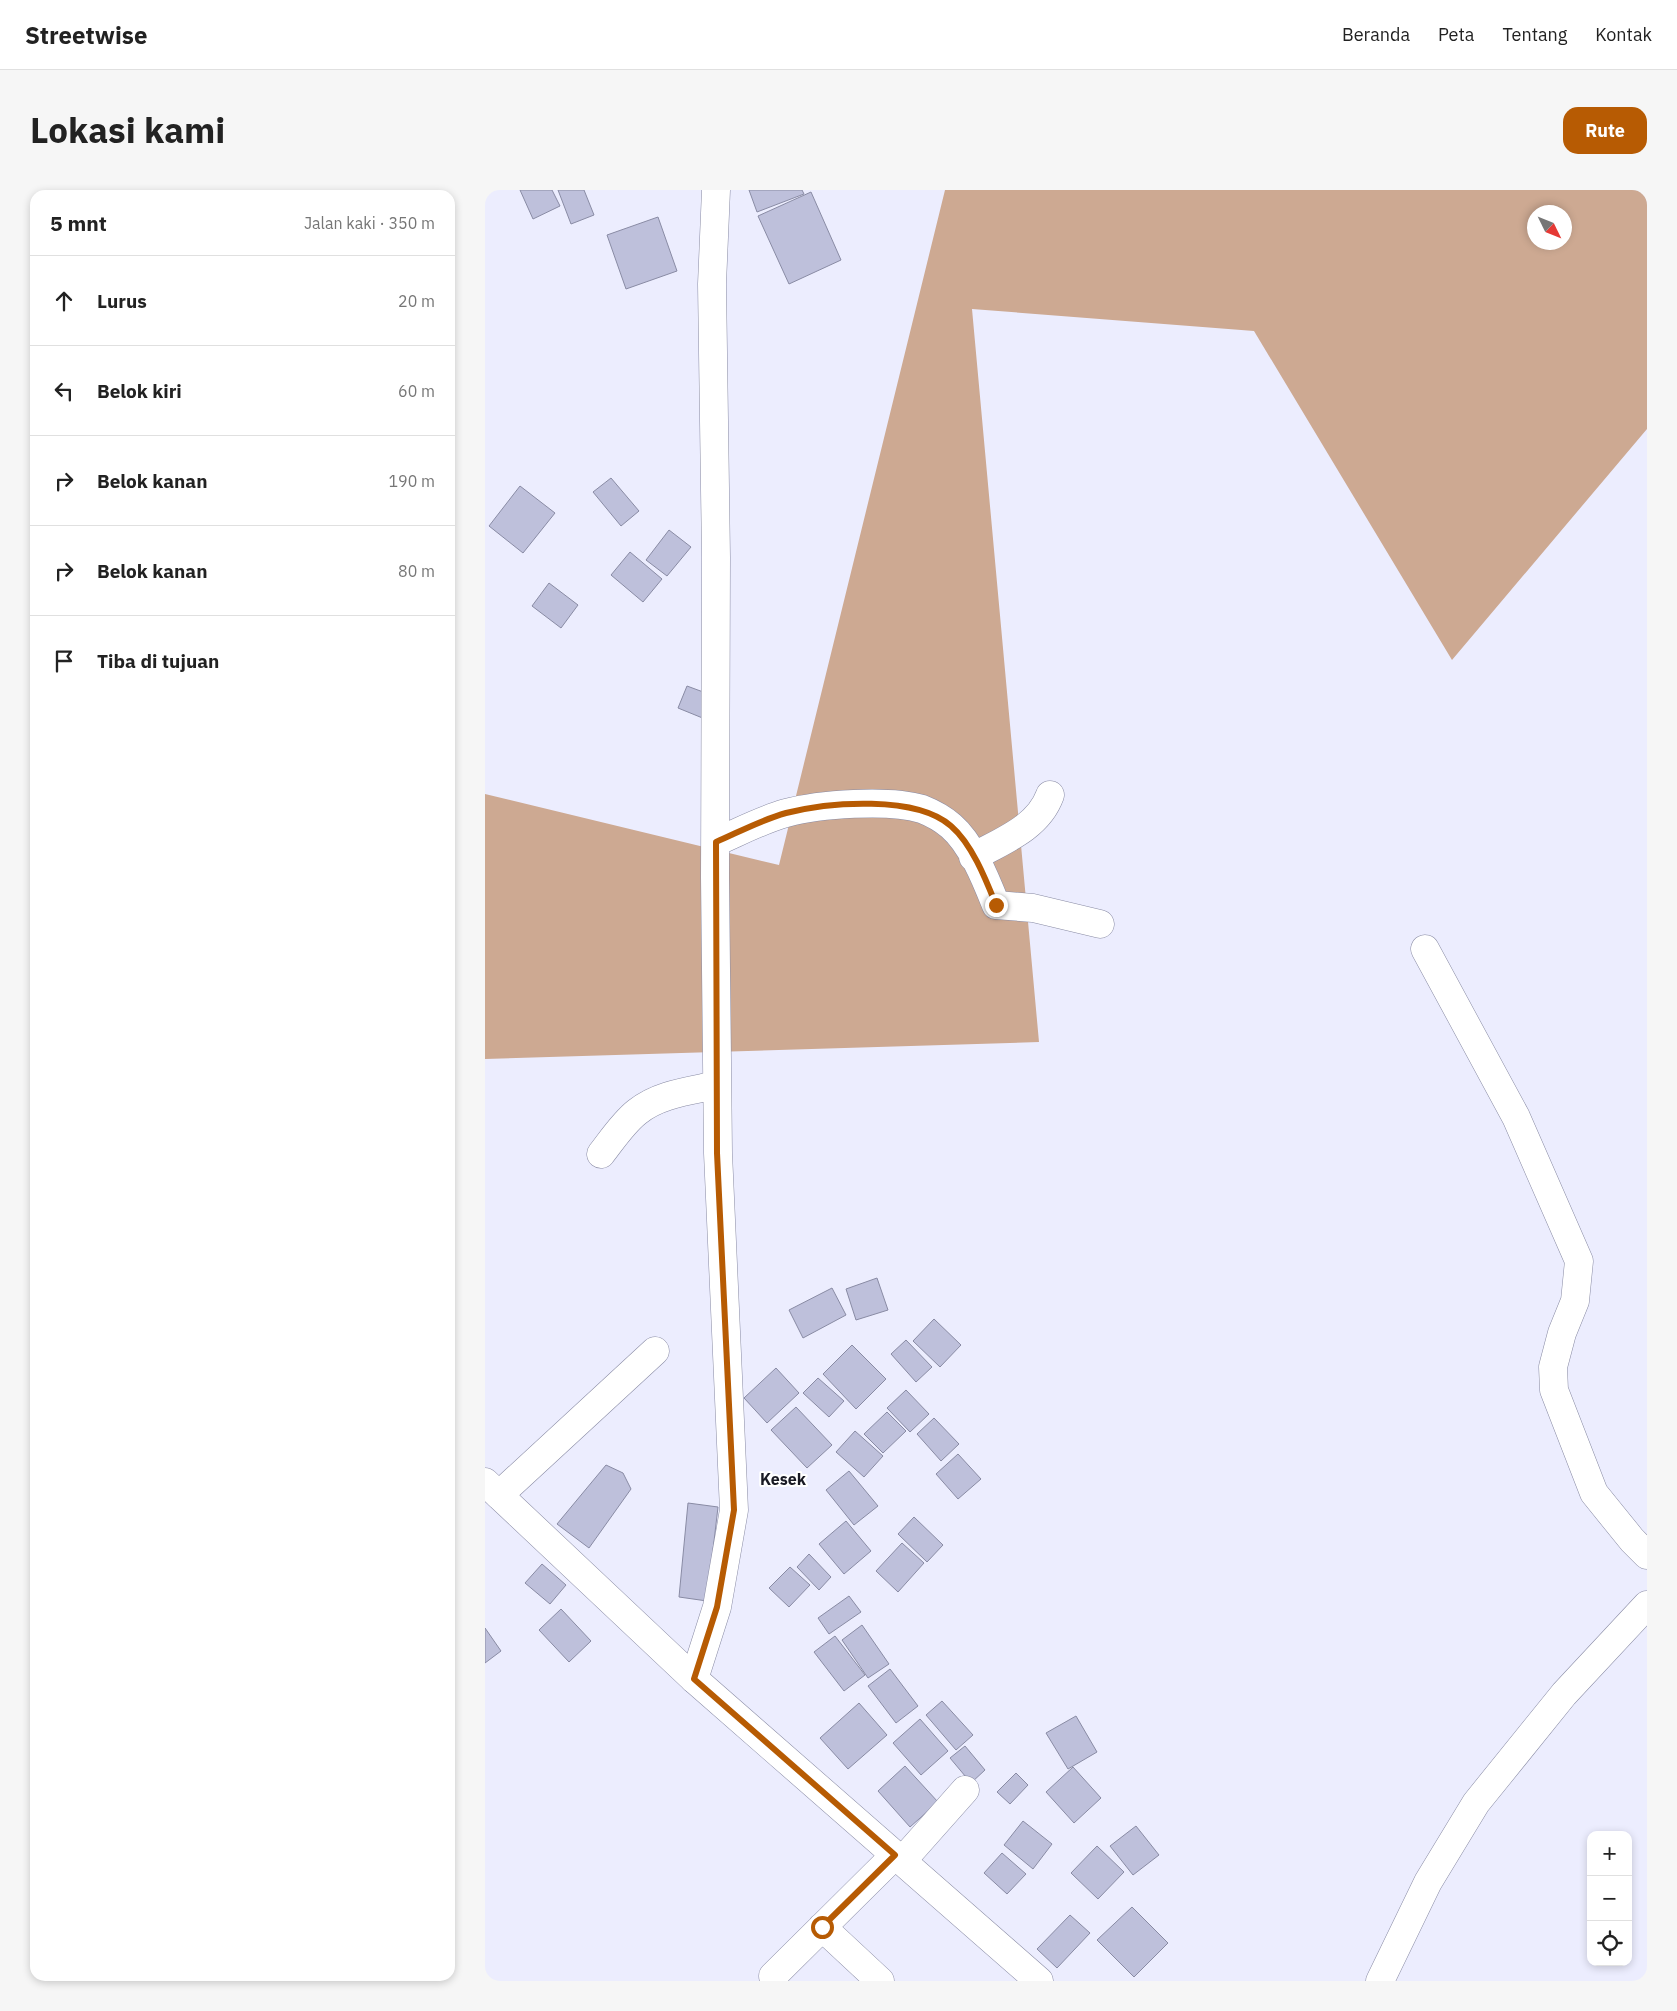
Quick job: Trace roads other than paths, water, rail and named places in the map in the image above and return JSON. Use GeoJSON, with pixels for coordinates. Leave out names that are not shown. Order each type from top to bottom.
{"type":"FeatureCollection","features":[{"type":"Feature","properties":{"kind":"street"},"geometry":{"type":"LineString","coordinates":[[694,1679],[717,1607],[734,1510],[717,1153],[716,557],[712,284],[716,190]]}},
{"type":"Feature","properties":{"kind":"street"},"geometry":{"type":"LineString","coordinates":[[973,857],[1029,826],[1043,810],[1050,795]]}},
{"type":"Feature","properties":{"kind":"street"},"geometry":{"type":"LineString","coordinates":[[716,842],[761,821],[824,805],[881,805],[920,809],[937,815],[952,826],[964,839],[996,905],[1033,908],[1100,924]]}},
{"type":"Feature","properties":{"kind":"street"},"geometry":{"type":"LineString","coordinates":[[1425,949],[1516,1116],[1579,1261],[1575,1301],[1553,1367],[1554,1390],[1594,1493],[1632,1540],[1647,1555]]}},
{"type":"Feature","properties":{"kind":"street"},"geometry":{"type":"LineString","coordinates":[[601,1154],[625,1124],[637,1112],[651,1103],[667,1096],[717,1085]]}},
{"type":"Feature","properties":{"kind":"street"},"geometry":{"type":"LineString","coordinates":[[655,1352],[492,1489],[694,1679],[1039,1981]]}},
{"type":"Feature","properties":{"kind":"street"},"geometry":{"type":"LineString","coordinates":[[1380,1981],[1428,1882],[1476,1803],[1564,1694],[1647,1605]]}},
{"type":"Feature","properties":{"kind":"street"},"geometry":{"type":"LineString","coordinates":[[773,1976],[822,1927],[899,1858],[965,1790]]}},
{"type":"Feature","properties":{"kind":"street"},"geometry":{"type":"LineString","coordinates":[[822,1927],[880,1981]]}},
{"type":"Feature","properties":{"kind":"district","name":"Kesek"},"geometry":{"type":"Point","coordinates":[783,1479]}}]}
